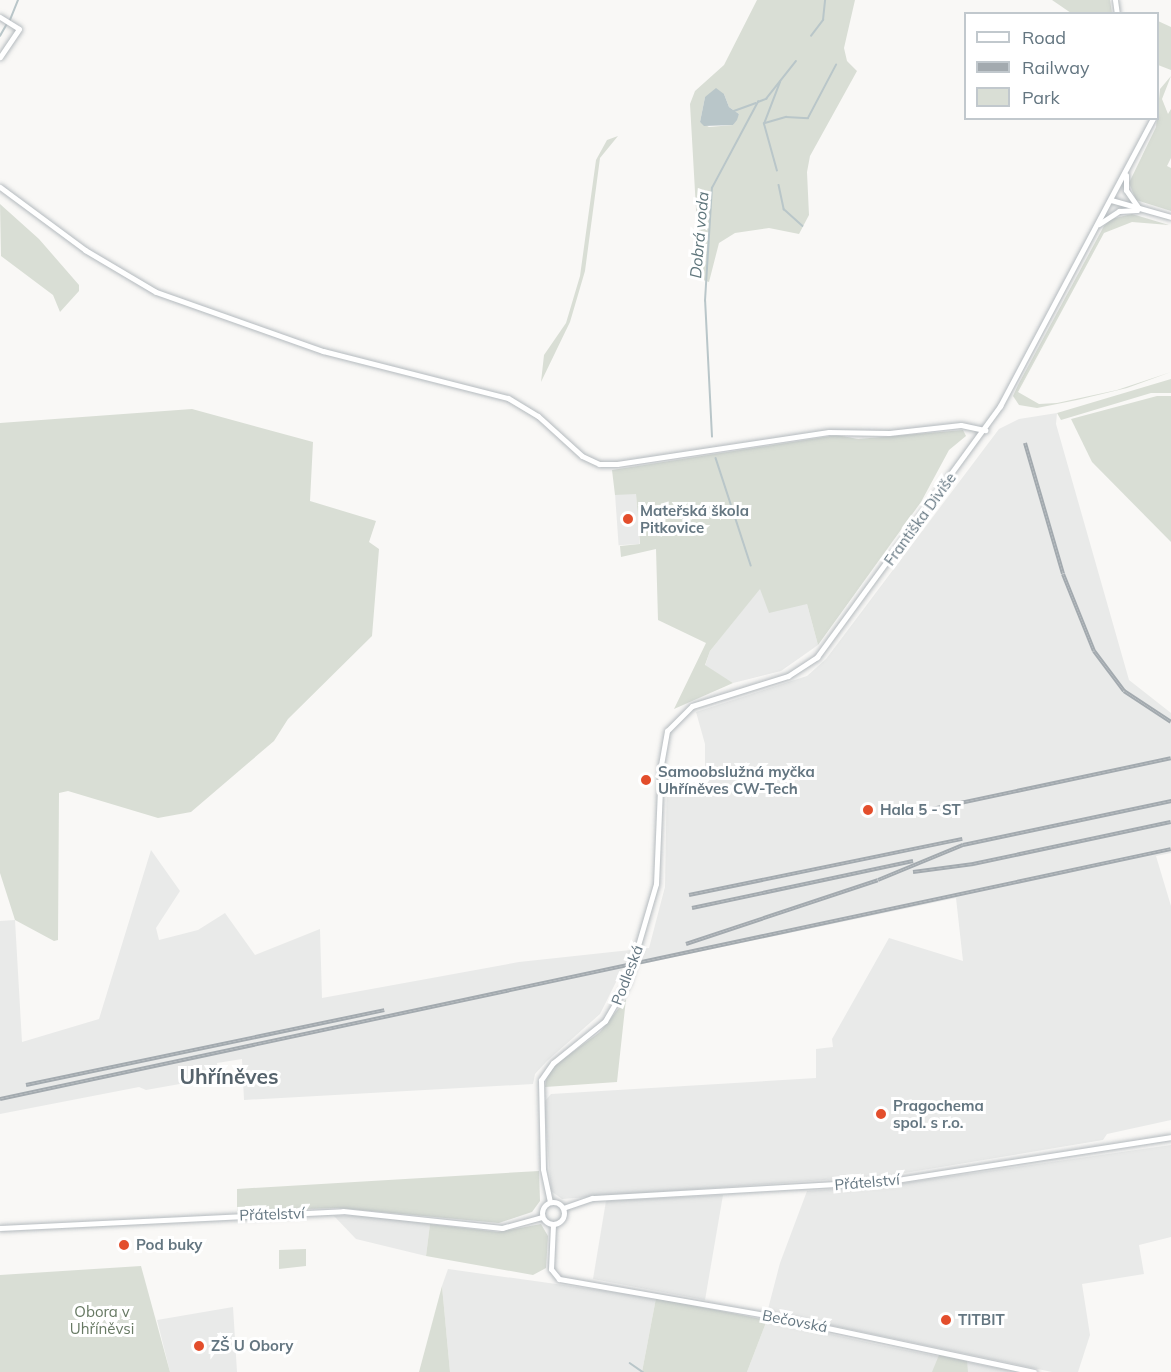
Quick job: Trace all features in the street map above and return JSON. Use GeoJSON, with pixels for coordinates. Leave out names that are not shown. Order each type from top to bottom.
{"type":"FeatureCollection","features":[{"type":"Feature","properties":{"kind":"main road"},"geometry":{"type":"LineString","coordinates":[[0,57],[18,34],[17,25],[5,19]]}},
{"type":"Feature","properties":{"kind":"main road"},"geometry":{"type":"LineString","coordinates":[[1091,237],[1152,120]]}},
{"type":"Feature","properties":{"kind":"main road"},"geometry":{"type":"LineString","coordinates":[[1126,172],[1126,190],[1141,210]]}},
{"type":"Feature","properties":{"kind":"main road"},"geometry":{"type":"LineString","coordinates":[[0,187],[85,250],[156,292],[323,351],[508,398],[538,416],[578,453],[599,464],[617,464],[829,432],[888,433],[961,425],[985,430]]}},
{"type":"Feature","properties":{"kind":"main road"},"geometry":{"type":"LineString","coordinates":[[1111,200],[1171,217]]}},
{"type":"Feature","properties":{"kind":"main road"},"geometry":{"type":"LineString","coordinates":[[1091,237],[1112,214],[1141,210]]}},
{"type":"Feature","properties":{"kind":"main road","name":"Františka Diviše"},"geometry":{"type":"LineString","coordinates":[[675,721],[704,700],[788,676],[813,661],[985,430],[1091,237]]}},
{"type":"Feature","properties":{"kind":"main road","name":"Podleská"},"geometry":{"type":"LineString","coordinates":[[550,1202],[543,1169],[541,1080],[552,1063],[605,1021],[625,989],[656,884],[663,746],[675,721]]}},
{"type":"Feature","properties":{"kind":"main road","name":"Přátelství"},"geometry":{"type":"LineString","coordinates":[[562,1208],[592,1198],[890,1181],[1171,1137]]}},
{"type":"Feature","properties":{"kind":"main road"},"geometry":{"type":"LineString","coordinates":[[550,1202],[562,1208],[563,1219],[553,1225],[542,1217],[543,1208],[550,1202]]}},
{"type":"Feature","properties":{"kind":"main road","name":"Přátelství"},"geometry":{"type":"LineString","coordinates":[[0,1228],[343,1211],[502,1228],[542,1217]]}},
{"type":"Feature","properties":{"kind":"main road","name":"Bečovská"},"geometry":{"type":"LineString","coordinates":[[553,1225],[554,1276],[771,1316],[1034,1372]]}},
{"type":"Feature","properties":{"kind":"shaded area"},"geometry":{"type":"Polygon","coordinates":[[[716,88],[724,94],[729,107],[739,114],[733,125],[704,126],[700,122],[705,97],[716,88]]]}},
{"type":"Feature","properties":{"kind":"shaded area"},"geometry":{"type":"Polygon","coordinates":[[[1057,413],[1056,424],[1129,680],[1171,713],[1171,853],[1156,856],[1171,906],[1171,1120],[1107,1134],[1103,1140],[893,1175],[562,1199],[551,1191],[544,1102],[551,1094],[816,1078],[816,1049],[833,1047],[832,1039],[889,938],[963,961],[956,898],[623,968],[600,1014],[547,1061],[535,1074],[533,1084],[244,1100],[242,1059],[217,1063],[219,1077],[146,1090],[139,1087],[0,1114],[0,921],[15,920],[22,1042],[99,1019],[151,850],[180,891],[156,928],[159,940],[198,930],[225,913],[255,955],[320,929],[322,998],[519,962],[649,948],[665,887],[667,772],[699,787],[705,766],[705,744],[696,712],[807,676],[826,659],[999,429],[1019,419],[1057,413]]]}},
{"type":"Feature","properties":{"kind":"shaded area","name":"Mateřská škola Pitkovice"},"geometry":{"type":"Polygon","coordinates":[[[636,493],[640,544],[619,545],[615,494],[636,493]]]}},
{"type":"Feature","properties":{"kind":"shaded area"},"geometry":{"type":"Polygon","coordinates":[[[760,588],[807,604],[818,645],[781,671],[733,683],[705,666],[710,651],[760,588]]]}},
{"type":"Feature","properties":{"kind":"shaded area"},"geometry":{"type":"Polygon","coordinates":[[[1171,1145],[1171,1237],[1139,1245],[1144,1274],[1082,1284],[1090,1335],[1078,1372],[1052,1372],[772,1313],[768,1309],[780,1263],[807,1191],[889,1185],[1171,1145]]]}},
{"type":"Feature","properties":{"kind":"shaded area"},"geometry":{"type":"Polygon","coordinates":[[[723,1195],[705,1300],[593,1279],[606,1201],[723,1195]]]}},
{"type":"Feature","properties":{"kind":"shaded area"},"geometry":{"type":"Polygon","coordinates":[[[371,1215],[430,1224],[426,1256],[356,1239],[334,1216],[371,1215]]]}},
{"type":"Feature","properties":{"kind":"shaded area"},"geometry":{"type":"Polygon","coordinates":[[[448,1269],[656,1298],[642,1372],[450,1372],[442,1286],[448,1269]]]}},
{"type":"Feature","properties":{"kind":"shaded area","name":"ZŠ U Obory"},"geometry":{"type":"Polygon","coordinates":[[[233,1307],[237,1372],[170,1372],[157,1320],[233,1307]]]}},
{"type":"Feature","properties":{"kind":"shaded area"},"geometry":{"type":"Polygon","coordinates":[[[767,1320],[880,1345],[1018,1372],[747,1372],[767,1320]]]}},
{"type":"Feature","properties":{"kind":"green space"},"geometry":{"type":"Polygon","coordinates":[[[757,0],[855,0],[844,48],[847,61],[857,71],[810,156],[807,172],[809,215],[799,234],[769,228],[735,233],[719,243],[709,282],[700,279],[690,104],[695,91],[724,65],[757,0]],[[724,94],[705,97],[700,122],[709,127],[733,125],[739,114],[729,107],[724,94]]]}},
{"type":"Feature","properties":{"kind":"green space"},"geometry":{"type":"Polygon","coordinates":[[[1052,0],[1110,0],[1112,12],[1070,12],[1052,0]]]}},
{"type":"Feature","properties":{"kind":"green space"},"geometry":{"type":"Polygon","coordinates":[[[1159,21],[1171,27],[1171,70],[1159,65],[1159,21]]]}},
{"type":"Feature","properties":{"kind":"green space"},"geometry":{"type":"Polygon","coordinates":[[[1171,76],[1162,99],[1168,114],[1171,109],[1171,158],[1167,166],[1171,168],[1171,211],[1136,200],[1129,183],[1156,127],[1157,120],[1159,120],[1160,89],[1171,76]]]}},
{"type":"Feature","properties":{"kind":"green space"},"geometry":{"type":"Polygon","coordinates":[[[618,136],[600,158],[585,271],[570,322],[541,382],[544,355],[566,323],[580,276],[596,160],[607,140],[618,136]]]}},
{"type":"Feature","properties":{"kind":"green space"},"geometry":{"type":"Polygon","coordinates":[[[0,204],[39,239],[79,285],[79,291],[60,312],[53,295],[1,256],[0,204]]]}},
{"type":"Feature","properties":{"kind":"green space"},"geometry":{"type":"Polygon","coordinates":[[[1132,214],[1169,225],[1132,222],[1104,233],[1018,392],[1039,404],[1057,403],[1117,390],[1171,372],[1127,388],[1077,400],[1037,408],[1019,405],[1013,396],[1018,385],[1104,226],[1111,219],[1132,214]]]}},
{"type":"Feature","properties":{"kind":"green space"},"geometry":{"type":"Polygon","coordinates":[[[1171,379],[1171,393],[1151,393],[1061,420],[1057,413],[1171,379]]]}},
{"type":"Feature","properties":{"kind":"green space"},"geometry":{"type":"Polygon","coordinates":[[[1157,396],[1171,396],[1171,542],[1092,462],[1071,419],[1157,396]]]}},
{"type":"Feature","properties":{"kind":"green space"},"geometry":{"type":"Polygon","coordinates":[[[192,409],[313,442],[310,501],[376,521],[369,542],[379,549],[372,636],[288,719],[274,741],[191,812],[158,818],[68,791],[59,793],[58,940],[54,941],[15,920],[0,873],[0,423],[192,409]]]}},
{"type":"Feature","properties":{"kind":"green space"},"geometry":{"type":"Polygon","coordinates":[[[963,430],[966,436],[949,450],[921,502],[818,645],[807,604],[769,613],[760,589],[710,651],[705,665],[733,683],[674,709],[706,643],[658,620],[656,549],[621,557],[620,546],[640,544],[636,494],[615,495],[612,470],[837,435],[858,439],[963,430]]]}},
{"type":"Feature","properties":{"kind":"green space"},"geometry":{"type":"Polygon","coordinates":[[[626,999],[617,1082],[545,1087],[547,1074],[555,1065],[600,1032],[626,999]]]}},
{"type":"Feature","properties":{"kind":"green space"},"geometry":{"type":"Polygon","coordinates":[[[539,1171],[540,1201],[532,1212],[499,1223],[338,1208],[237,1211],[237,1189],[539,1171]]]}},
{"type":"Feature","properties":{"kind":"green space"},"geometry":{"type":"Polygon","coordinates":[[[430,1224],[498,1232],[541,1224],[548,1236],[546,1268],[533,1275],[426,1256],[430,1224]]]}},
{"type":"Feature","properties":{"kind":"green space"},"geometry":{"type":"Polygon","coordinates":[[[306,1249],[306,1266],[279,1269],[279,1250],[306,1249]]]}},
{"type":"Feature","properties":{"kind":"green space","name":"Obora v Uhříněvsi"},"geometry":{"type":"Polygon","coordinates":[[[141,1266],[170,1372],[0,1372],[0,1275],[141,1266]]]}},
{"type":"Feature","properties":{"kind":"green space"},"geometry":{"type":"Polygon","coordinates":[[[442,1286],[450,1372],[419,1372],[442,1286]]]}},
{"type":"Feature","properties":{"kind":"green space"},"geometry":{"type":"Polygon","coordinates":[[[656,1298],[767,1320],[747,1372],[642,1372],[656,1298]]]}},
{"type":"Feature","properties":{"kind":"green space"},"geometry":{"type":"Polygon","coordinates":[[[939,1355],[967,1361],[968,1372],[932,1372],[939,1355]]]}},
{"type":"Feature","properties":{"kind":"waterway"},"geometry":{"type":"LineString","coordinates":[[10,20],[18,0]]}},
{"type":"Feature","properties":{"kind":"waterway","name":"Dobrá voda"},"geometry":{"type":"LineString","coordinates":[[811,36],[823,20],[825,0]]}},
{"type":"Feature","properties":{"kind":"waterway"},"geometry":{"type":"LineString","coordinates":[[0,36],[7,24]]}},
{"type":"Feature","properties":{"kind":"waterway","name":"Dobrá voda"},"geometry":{"type":"LineString","coordinates":[[712,437],[705,301],[712,188],[758,102],[766,99],[796,61]]}},
{"type":"Feature","properties":{"kind":"waterway"},"geometry":{"type":"LineString","coordinates":[[765,123],[786,117],[808,118],[836,65]]}},
{"type":"Feature","properties":{"kind":"waterway"},"geometry":{"type":"LineString","coordinates":[[777,171],[764,124],[780,82]]}},
{"type":"Feature","properties":{"kind":"waterway"},"geometry":{"type":"LineString","coordinates":[[734,111],[756,103]]}},
{"type":"Feature","properties":{"kind":"waterway"},"geometry":{"type":"LineString","coordinates":[[779,185],[784,209],[803,226]]}},
{"type":"Feature","properties":{"kind":"waterway","name":"Dobrá voda"},"geometry":{"type":"LineString","coordinates":[[716,458],[751,565]]}},
{"type":"Feature","properties":{"kind":"waterway"},"geometry":{"type":"LineString","coordinates":[[630,1363],[643,1372]]}},
{"type":"Feature","properties":{"kind":"railway"},"geometry":{"type":"LineString","coordinates":[[1025,443],[1063,574],[1094,651],[1124,691],[1171,722]]}},
{"type":"Feature","properties":{"kind":"railway"},"geometry":{"type":"LineString","coordinates":[[932,809],[1171,758]]}},
{"type":"Feature","properties":{"kind":"railway"},"geometry":{"type":"LineString","coordinates":[[686,944],[878,880],[963,845],[1171,801]]}},
{"type":"Feature","properties":{"kind":"railway"},"geometry":{"type":"LineString","coordinates":[[913,872],[973,864],[1171,822]]}},
{"type":"Feature","properties":{"kind":"railway"},"geometry":{"type":"LineString","coordinates":[[689,895],[962,839]]}},
{"type":"Feature","properties":{"kind":"railway"},"geometry":{"type":"LineString","coordinates":[[0,1099],[1171,849]]}},
{"type":"Feature","properties":{"kind":"railway"},"geometry":{"type":"LineString","coordinates":[[692,908],[913,861]]}},
{"type":"Feature","properties":{"kind":"railway"},"geometry":{"type":"LineString","coordinates":[[26,1085],[384,1010]]}},
{"type":"Feature","properties":{"kind":"place","name":"Mateřská škola Pitkovice"},"geometry":{"type":"Point","coordinates":[628,519]}},
{"type":"Feature","properties":{"kind":"place","name":"Samoobslužná myčka Uhříněves CW-Tech"},"geometry":{"type":"Point","coordinates":[646,780]}},
{"type":"Feature","properties":{"kind":"place","name":"Hala 5 - ST"},"geometry":{"type":"Point","coordinates":[868,810]}},
{"type":"Feature","properties":{"kind":"place","name":"Pragochema spol. s r.o."},"geometry":{"type":"Point","coordinates":[881,1114]}},
{"type":"Feature","properties":{"kind":"place","name":"Pod buky"},"geometry":{"type":"Point","coordinates":[124,1245]}},
{"type":"Feature","properties":{"kind":"place","name":"TITBIT"},"geometry":{"type":"Point","coordinates":[946,1320]}},
{"type":"Feature","properties":{"kind":"place","name":"ZŠ U Obory"},"geometry":{"type":"Point","coordinates":[199,1346]}},
{"type":"Feature","properties":{"kind":"district","name":"Uhříněves"},"geometry":{"type":"Point","coordinates":[229,1076]}}]}
